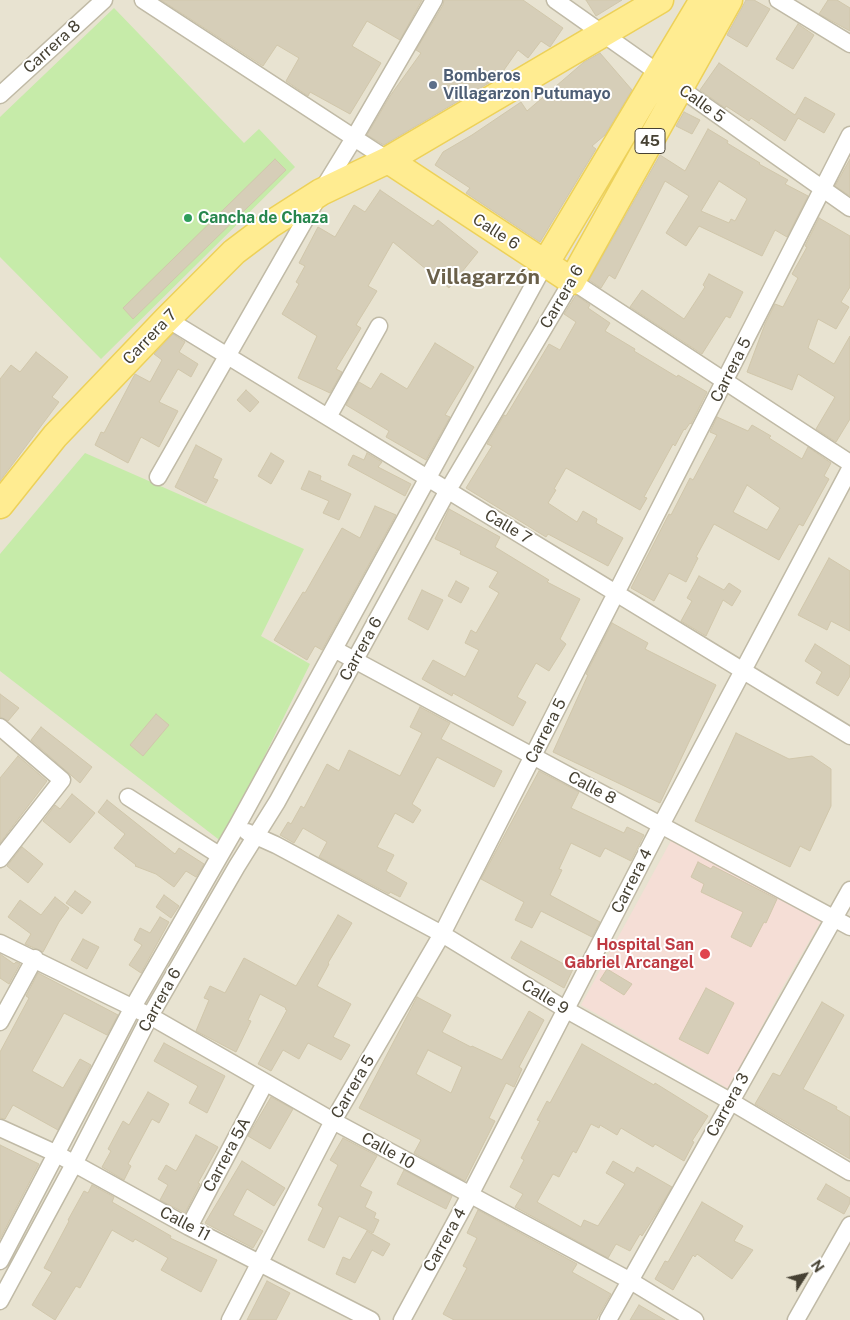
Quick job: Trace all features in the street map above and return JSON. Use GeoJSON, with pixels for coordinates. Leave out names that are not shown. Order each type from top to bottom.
{"type":"FeatureCollection","features":[{"type":"Feature","properties":{"kind":"main road","name":"Carrera 7"},"geometry":{"type":"LineString","coordinates":[[0,505],[56,436],[167,319],[234,252],[270,224],[321,192],[388,160],[660,0]]}},
{"type":"Feature","properties":{"kind":"main road","name":"Carrera 6"},"geometry":{"type":"LineString","coordinates":[[572,281],[670,81],[703,0]]}},
{"type":"Feature","properties":{"kind":"main road","name":"Carrera 6"},"geometry":{"type":"LineString","coordinates":[[545,264],[670,81],[729,0]]}},
{"type":"Feature","properties":{"kind":"main road","name":"Calle 6"},"geometry":{"type":"LineString","coordinates":[[388,160],[572,281]]}},
{"type":"Feature","properties":{"kind":"street","name":"Carrera 8"},"geometry":{"type":"LineString","coordinates":[[0,95],[104,0]]}},
{"type":"Feature","properties":{"kind":"street","name":"Carrera 7"},"geometry":{"type":"LineString","coordinates":[[158,477],[321,192],[434,0]]}},
{"type":"Feature","properties":{"kind":"street","name":"Calle 5"},"geometry":{"type":"LineString","coordinates":[[555,0],[850,208]]}},
{"type":"Feature","properties":{"kind":"street"},"geometry":{"type":"LineString","coordinates":[[778,0],[850,44]]}},
{"type":"Feature","properties":{"kind":"street","name":"Calle 6"},"geometry":{"type":"LineString","coordinates":[[146,1],[388,160]]}},
{"type":"Feature","properties":{"kind":"street","name":"Carrera 5"},"geometry":{"type":"LineString","coordinates":[[230,1320],[333,1121],[442,934],[850,135]]}},
{"type":"Feature","properties":{"kind":"street","name":"Carrera 6"},"geometry":{"type":"LineString","coordinates":[[0,1261],[133,1007],[219,854],[237,826],[545,264]]}},
{"type":"Feature","properties":{"kind":"street","name":"Calle 6"},"geometry":{"type":"LineString","coordinates":[[572,281],[850,462]]}},
{"type":"Feature","properties":{"kind":"street","name":"Carrera 6"},"geometry":{"type":"LineString","coordinates":[[0,1301],[6,1276],[74,1164],[150,1016],[277,802],[448,490],[572,281]]}},
{"type":"Feature","properties":{"kind":"street","name":"Calle 7"},"geometry":{"type":"LineString","coordinates":[[167,319],[850,736]]}},
{"type":"Feature","properties":{"kind":"street"},"geometry":{"type":"LineString","coordinates":[[328,417],[380,326]]}},
{"type":"Feature","properties":{"kind":"street","name":"Carrera 4"},"geometry":{"type":"LineString","coordinates":[[402,1320],[470,1195],[661,825],[850,469]]}},
{"type":"Feature","properties":{"kind":"street","name":"Calle 8"},"geometry":{"type":"LineString","coordinates":[[334,649],[850,927]]}},
{"type":"Feature","properties":{"kind":"street"},"geometry":{"type":"LineString","coordinates":[[0,727],[62,780],[0,859]]}},
{"type":"Feature","properties":{"kind":"street"},"geometry":{"type":"LineString","coordinates":[[128,798],[219,854]]}},
{"type":"Feature","properties":{"kind":"street","name":"Calle 9"},"geometry":{"type":"LineString","coordinates":[[237,826],[442,934],[565,1010],[730,1101],[850,1172]]}},
{"type":"Feature","properties":{"kind":"street","name":"Carrera 3"},"geometry":{"type":"LineString","coordinates":[[608,1320],[850,890]]}},
{"type":"Feature","properties":{"kind":"street","name":"Calle 10"},"geometry":{"type":"LineString","coordinates":[[0,943],[35,958],[150,1016],[333,1121],[629,1280],[695,1320]]}},
{"type":"Feature","properties":{"kind":"street"},"geometry":{"type":"LineString","coordinates":[[0,1022],[35,958]]}},
{"type":"Feature","properties":{"kind":"street","name":"Carrera 5A"},"geometry":{"type":"LineString","coordinates":[[189,1227],[265,1083]]}},
{"type":"Feature","properties":{"kind":"street","name":"Calle 11"},"geometry":{"type":"LineString","coordinates":[[0,1128],[55,1153],[189,1227],[371,1320]]}},
{"type":"Feature","properties":{"kind":"street"},"geometry":{"type":"LineString","coordinates":[[796,1320],[850,1225]]}},
{"type":"Feature","properties":{"kind":"shaded area"},"geometry":{"type":"Polygon","coordinates":[[[0,0],[850,0],[850,1320],[0,1320],[0,0]]]}},
{"type":"Feature","properties":{"kind":"shaded area","name":"Hospital San Gabriel Arcangel"},"geometry":{"type":"Polygon","coordinates":[[[673,837],[822,919],[781,990],[729,1089],[581,1005],[673,837]]]}},
{"type":"Feature","properties":{"kind":"green space"},"geometry":{"type":"Polygon","coordinates":[[[114,8],[244,143],[259,129],[295,167],[101,359],[0,257],[0,117],[114,8]]]}},
{"type":"Feature","properties":{"kind":"green space"},"geometry":{"type":"Polygon","coordinates":[[[85,453],[304,549],[261,636],[310,664],[222,842],[0,671],[0,554],[85,453]]]}},
{"type":"Feature","properties":{"kind":"building"},"geometry":{"type":"Polygon","coordinates":[[[161,0],[422,0],[400,40],[367,21],[352,46],[381,63],[350,114],[310,92],[308,96],[286,81],[299,58],[277,45],[263,66],[161,0]]]}},
{"type":"Feature","properties":{"kind":"building"},"geometry":{"type":"Polygon","coordinates":[[[444,0],[523,0],[563,28],[550,47],[541,41],[528,58],[518,50],[499,77],[384,145],[367,135],[390,96],[421,53],[416,50],[443,5],[444,0]]]}},
{"type":"Feature","properties":{"kind":"building"},"geometry":{"type":"Polygon","coordinates":[[[586,0],[622,0],[596,16],[586,0]]]}},
{"type":"Feature","properties":{"kind":"building"},"geometry":{"type":"Polygon","coordinates":[[[746,0],[754,0],[770,9],[747,47],[727,35],[746,0]]]}},
{"type":"Feature","properties":{"kind":"building"},"geometry":{"type":"Polygon","coordinates":[[[828,0],[837,0],[850,8],[850,31],[819,14],[828,0]]]}},
{"type":"Feature","properties":{"kind":"building"},"geometry":{"type":"Polygon","coordinates":[[[798,24],[814,35],[793,69],[776,59],[798,24]]]}},
{"type":"Feature","properties":{"kind":"building"},"geometry":{"type":"Polygon","coordinates":[[[600,53],[632,90],[605,135],[592,146],[596,149],[540,242],[466,193],[470,188],[435,165],[443,152],[521,102],[527,111],[584,62],[600,53]]]}},
{"type":"Feature","properties":{"kind":"building"},"geometry":{"type":"Polygon","coordinates":[[[719,63],[795,115],[805,97],[835,114],[824,133],[798,118],[785,141],[751,118],[749,121],[726,106],[725,108],[700,90],[719,63]]]}},
{"type":"Feature","properties":{"kind":"building"},"geometry":{"type":"Polygon","coordinates":[[[684,112],[700,120],[692,134],[676,126],[684,112]]]}},
{"type":"Feature","properties":{"kind":"building"},"geometry":{"type":"Polygon","coordinates":[[[708,129],[759,164],[788,180],[785,184],[808,196],[787,237],[775,230],[762,256],[699,226],[686,246],[666,233],[689,196],[665,181],[615,279],[609,275],[601,288],[589,280],[660,155],[685,171],[708,129]],[[719,181],[701,211],[729,223],[731,219],[735,221],[747,199],[719,181]]]}},
{"type":"Feature","properties":{"kind":"building"},"geometry":{"type":"Polygon","coordinates":[[[275,159],[286,170],[133,319],[123,308],[275,159]]]}},
{"type":"Feature","properties":{"kind":"building"},"geometry":{"type":"Polygon","coordinates":[[[850,159],[850,196],[835,186],[850,159]]]}},
{"type":"Feature","properties":{"kind":"building"},"geometry":{"type":"Polygon","coordinates":[[[380,190],[433,226],[438,220],[478,252],[449,288],[393,242],[368,286],[377,291],[356,325],[361,328],[336,369],[342,372],[330,393],[298,378],[317,336],[282,314],[299,284],[296,282],[305,266],[299,263],[318,227],[335,237],[354,205],[365,212],[380,190]]]}},
{"type":"Feature","properties":{"kind":"building"},"geometry":{"type":"Polygon","coordinates":[[[819,218],[850,236],[850,287],[841,302],[849,307],[836,329],[818,319],[808,348],[834,364],[850,336],[850,419],[836,442],[816,429],[835,397],[798,374],[792,390],[747,372],[765,324],[775,304],[783,307],[798,278],[792,274],[807,247],[805,246],[819,218]]]}},
{"type":"Feature","properties":{"kind":"building"},"geometry":{"type":"Polygon","coordinates":[[[709,274],[743,292],[730,318],[726,316],[702,354],[630,307],[642,290],[684,319],[705,287],[703,285],[709,274]]]}},
{"type":"Feature","properties":{"kind":"building"},"geometry":{"type":"Polygon","coordinates":[[[576,295],[590,305],[588,308],[610,323],[605,331],[677,377],[678,375],[707,392],[691,424],[684,429],[675,446],[673,444],[644,497],[647,498],[640,510],[566,468],[554,489],[556,490],[548,503],[577,522],[583,511],[597,519],[596,523],[623,538],[608,566],[548,534],[546,537],[466,488],[492,446],[487,444],[549,344],[560,350],[576,322],[564,314],[576,295]]]}},
{"type":"Feature","properties":{"kind":"building"},"geometry":{"type":"Polygon","coordinates":[[[173,334],[185,342],[179,352],[198,364],[191,377],[178,369],[159,402],[178,411],[159,447],[141,437],[128,463],[95,445],[101,432],[104,433],[135,374],[150,382],[162,360],[154,354],[173,334]]]}},
{"type":"Feature","properties":{"kind":"building"},"geometry":{"type":"Polygon","coordinates":[[[435,343],[474,367],[445,415],[450,417],[426,460],[386,437],[389,431],[346,405],[359,382],[371,389],[381,373],[407,389],[435,343]]]}},
{"type":"Feature","properties":{"kind":"building"},"geometry":{"type":"Polygon","coordinates":[[[36,352],[68,377],[52,397],[59,402],[0,481],[0,379],[11,365],[20,372],[36,352]]]}},
{"type":"Feature","properties":{"kind":"building"},"geometry":{"type":"Polygon","coordinates":[[[246,390],[259,402],[250,412],[237,400],[246,390]]]}},
{"type":"Feature","properties":{"kind":"building"},"geometry":{"type":"Polygon","coordinates":[[[717,417],[748,431],[752,425],[771,436],[769,438],[802,459],[808,447],[831,463],[824,476],[829,479],[803,526],[799,524],[779,560],[714,524],[696,557],[698,558],[686,582],[669,573],[654,601],[631,588],[669,514],[671,515],[690,478],[693,480],[717,435],[710,432],[717,417]],[[747,485],[733,512],[767,530],[780,508],[747,485]]]}},
{"type":"Feature","properties":{"kind":"building"},"geometry":{"type":"Polygon","coordinates":[[[196,445],[222,459],[213,478],[218,480],[206,503],[175,487],[196,445]]]}},
{"type":"Feature","properties":{"kind":"building"},"geometry":{"type":"Polygon","coordinates":[[[271,453],[284,461],[271,484],[258,476],[271,453]]]}},
{"type":"Feature","properties":{"kind":"building"},"geometry":{"type":"Polygon","coordinates":[[[367,453],[382,462],[378,467],[411,484],[405,496],[348,465],[353,455],[364,460],[367,453]]]}},
{"type":"Feature","properties":{"kind":"building"},"geometry":{"type":"Polygon","coordinates":[[[309,471],[321,476],[320,480],[351,494],[339,520],[323,513],[329,501],[301,489],[309,471]]]}},
{"type":"Feature","properties":{"kind":"building"},"geometry":{"type":"Polygon","coordinates":[[[375,506],[396,515],[322,650],[315,646],[307,660],[274,640],[303,592],[305,593],[342,528],[360,538],[375,506]]]}},
{"type":"Feature","properties":{"kind":"building"},"geometry":{"type":"Polygon","coordinates":[[[449,509],[500,537],[495,547],[549,580],[547,582],[580,599],[560,639],[566,644],[549,671],[536,663],[517,697],[526,702],[513,726],[453,693],[452,696],[422,679],[433,660],[465,677],[479,650],[465,643],[471,630],[476,633],[499,593],[489,587],[498,572],[460,554],[461,551],[435,539],[449,509]]]}},
{"type":"Feature","properties":{"kind":"building"},"geometry":{"type":"Polygon","coordinates":[[[829,558],[850,571],[850,631],[831,621],[827,630],[798,615],[829,558]]]}},
{"type":"Feature","properties":{"kind":"building"},"geometry":{"type":"Polygon","coordinates":[[[699,576],[724,590],[729,583],[741,591],[732,606],[723,600],[706,636],[681,621],[692,601],[687,598],[699,576]]]}},
{"type":"Feature","properties":{"kind":"building"},"geometry":{"type":"Polygon","coordinates":[[[456,581],[469,588],[461,603],[448,596],[456,581]]]}},
{"type":"Feature","properties":{"kind":"building"},"geometry":{"type":"Polygon","coordinates":[[[422,590],[443,600],[428,630],[408,619],[422,590]]]}},
{"type":"Feature","properties":{"kind":"building"},"geometry":{"type":"Polygon","coordinates":[[[612,623],[648,643],[645,649],[716,685],[660,803],[553,752],[588,675],[586,674],[612,623]]]}},
{"type":"Feature","properties":{"kind":"building"},"geometry":{"type":"Polygon","coordinates":[[[815,644],[850,666],[850,676],[838,696],[816,683],[822,672],[805,661],[815,644]]]}},
{"type":"Feature","properties":{"kind":"building"},"geometry":{"type":"Polygon","coordinates":[[[0,694],[19,708],[8,721],[0,717],[0,694]]]}},
{"type":"Feature","properties":{"kind":"building"},"geometry":{"type":"Polygon","coordinates":[[[420,707],[450,723],[441,739],[502,771],[494,787],[437,757],[412,804],[421,810],[413,823],[395,813],[377,847],[394,855],[386,871],[407,883],[400,897],[390,892],[389,894],[319,857],[327,842],[303,828],[294,843],[280,835],[288,822],[291,824],[301,806],[304,808],[327,764],[339,771],[349,750],[400,776],[422,733],[410,727],[420,707]]]}},
{"type":"Feature","properties":{"kind":"building"},"geometry":{"type":"Polygon","coordinates":[[[156,714],[169,725],[143,756],[130,745],[156,714]]]}},
{"type":"Feature","properties":{"kind":"building"},"geometry":{"type":"Polygon","coordinates":[[[41,727],[92,767],[80,783],[31,740],[41,727]]]}},
{"type":"Feature","properties":{"kind":"building"},"geometry":{"type":"Polygon","coordinates":[[[736,733],[789,759],[812,756],[831,769],[831,806],[810,851],[800,846],[790,867],[695,821],[736,733]]]}},
{"type":"Feature","properties":{"kind":"building"},"geometry":{"type":"Polygon","coordinates":[[[18,756],[47,781],[0,843],[0,778],[18,756]]]}},
{"type":"Feature","properties":{"kind":"building"},"geometry":{"type":"Polygon","coordinates":[[[539,771],[579,792],[571,808],[624,833],[627,827],[644,835],[631,861],[605,848],[600,857],[571,843],[559,869],[562,870],[550,895],[600,922],[592,937],[541,911],[532,928],[515,920],[524,902],[481,879],[539,771]]]}},
{"type":"Feature","properties":{"kind":"building"},"geometry":{"type":"Polygon","coordinates":[[[72,794],[95,813],[70,843],[43,821],[55,805],[60,809],[72,794]]]}},
{"type":"Feature","properties":{"kind":"building"},"geometry":{"type":"Polygon","coordinates":[[[107,800],[175,854],[179,848],[204,864],[196,877],[186,871],[174,887],[156,874],[135,866],[114,848],[125,834],[98,812],[107,800]]]}},
{"type":"Feature","properties":{"kind":"building"},"geometry":{"type":"Polygon","coordinates":[[[22,847],[43,864],[28,883],[7,866],[22,847]]]}},
{"type":"Feature","properties":{"kind":"building"},"geometry":{"type":"Polygon","coordinates":[[[698,862],[711,869],[713,866],[777,899],[766,923],[764,922],[751,947],[731,937],[743,912],[701,892],[704,884],[691,877],[698,862]]]}},
{"type":"Feature","properties":{"kind":"building"},"geometry":{"type":"Polygon","coordinates":[[[75,891],[91,902],[82,914],[66,903],[75,891]]]}},
{"type":"Feature","properties":{"kind":"building"},"geometry":{"type":"Polygon","coordinates":[[[164,895],[179,906],[171,918],[156,907],[164,895]]]}},
{"type":"Feature","properties":{"kind":"building"},"geometry":{"type":"Polygon","coordinates":[[[55,897],[69,908],[43,952],[25,944],[31,934],[8,917],[20,900],[41,915],[55,897]]]}},
{"type":"Feature","properties":{"kind":"building"},"geometry":{"type":"Polygon","coordinates":[[[338,915],[352,923],[328,963],[317,986],[351,1004],[333,1037],[350,1045],[341,1060],[308,1043],[299,1059],[283,1050],[271,1071],[258,1064],[287,1010],[260,994],[248,1020],[251,1021],[236,1052],[196,1031],[209,1000],[204,998],[210,986],[225,993],[244,958],[296,986],[338,915]]]}},
{"type":"Feature","properties":{"kind":"building"},"geometry":{"type":"Polygon","coordinates":[[[160,917],[169,922],[141,973],[129,965],[142,945],[134,940],[140,928],[150,933],[160,917]]]}},
{"type":"Feature","properties":{"kind":"building"},"geometry":{"type":"Polygon","coordinates":[[[83,939],[99,947],[87,969],[71,960],[83,939]]]}},
{"type":"Feature","properties":{"kind":"building"},"geometry":{"type":"Polygon","coordinates":[[[521,941],[573,969],[564,988],[511,958],[521,941]]]}},
{"type":"Feature","properties":{"kind":"building"},"geometry":{"type":"Polygon","coordinates":[[[0,954],[14,964],[16,962],[20,964],[9,984],[0,978],[0,954]]]}},
{"type":"Feature","properties":{"kind":"building"},"geometry":{"type":"Polygon","coordinates":[[[607,969],[632,984],[624,995],[600,980],[607,969]]]}},
{"type":"Feature","properties":{"kind":"building"},"geometry":{"type":"Polygon","coordinates":[[[38,973],[118,1015],[107,1035],[64,1013],[32,1071],[63,1088],[80,1059],[91,1065],[58,1130],[13,1105],[5,1119],[0,1118],[0,1052],[29,998],[26,996],[38,973]]]}},
{"type":"Feature","properties":{"kind":"building"},"geometry":{"type":"Polygon","coordinates":[[[706,988],[734,1003],[708,1054],[679,1039],[706,988]]]}},
{"type":"Feature","properties":{"kind":"building"},"geometry":{"type":"Polygon","coordinates":[[[417,997],[451,1015],[442,1032],[502,1060],[529,1011],[544,1020],[519,1067],[522,1069],[514,1087],[506,1083],[489,1118],[495,1121],[465,1181],[414,1153],[421,1140],[359,1108],[417,997]],[[428,1050],[416,1074],[451,1093],[462,1067],[428,1050]]]}},
{"type":"Feature","properties":{"kind":"building"},"geometry":{"type":"Polygon","coordinates":[[[822,1002],[844,1015],[803,1089],[837,1107],[836,1109],[850,1117],[850,1159],[755,1104],[773,1073],[780,1076],[822,1002]]]}},
{"type":"Feature","properties":{"kind":"building"},"geometry":{"type":"Polygon","coordinates":[[[164,1043],[225,1076],[207,1113],[189,1103],[198,1086],[154,1061],[164,1043]]]}},
{"type":"Feature","properties":{"kind":"building"},"geometry":{"type":"Polygon","coordinates":[[[582,1044],[654,1085],[655,1083],[708,1116],[692,1141],[694,1142],[684,1161],[655,1144],[653,1147],[621,1128],[617,1135],[600,1125],[599,1128],[591,1124],[576,1153],[573,1151],[559,1177],[553,1174],[537,1202],[581,1227],[584,1220],[598,1226],[625,1184],[606,1173],[613,1161],[634,1173],[637,1167],[672,1187],[642,1236],[640,1234],[630,1251],[616,1244],[608,1258],[515,1207],[523,1194],[510,1187],[524,1160],[521,1158],[540,1121],[537,1120],[547,1101],[550,1103],[582,1044]]]}},
{"type":"Feature","properties":{"kind":"building"},"geometry":{"type":"Polygon","coordinates":[[[148,1092],[169,1104],[159,1123],[152,1119],[128,1164],[131,1166],[124,1180],[102,1167],[111,1151],[108,1149],[123,1121],[129,1125],[148,1092]]]}},
{"type":"Feature","properties":{"kind":"building"},"geometry":{"type":"Polygon","coordinates":[[[271,1097],[293,1109],[270,1149],[248,1136],[271,1097]]]}},
{"type":"Feature","properties":{"kind":"building"},"geometry":{"type":"Polygon","coordinates":[[[196,1135],[218,1147],[198,1183],[200,1184],[185,1213],[160,1200],[168,1185],[158,1179],[166,1165],[176,1171],[196,1135]]]}},
{"type":"Feature","properties":{"kind":"building"},"geometry":{"type":"Polygon","coordinates":[[[343,1138],[377,1156],[360,1186],[372,1192],[365,1207],[376,1213],[374,1218],[379,1220],[373,1233],[339,1216],[324,1248],[308,1240],[323,1208],[318,1205],[338,1165],[330,1160],[343,1138]]]}},
{"type":"Feature","properties":{"kind":"building"},"geometry":{"type":"Polygon","coordinates":[[[0,1145],[39,1164],[0,1239],[0,1145]]]}},
{"type":"Feature","properties":{"kind":"building"},"geometry":{"type":"Polygon","coordinates":[[[242,1161],[285,1188],[274,1206],[247,1189],[233,1215],[263,1231],[253,1248],[205,1223],[242,1161]]]}},
{"type":"Feature","properties":{"kind":"building"},"geometry":{"type":"Polygon","coordinates":[[[404,1170],[452,1196],[446,1209],[397,1184],[404,1170]]]}},
{"type":"Feature","properties":{"kind":"building"},"geometry":{"type":"Polygon","coordinates":[[[826,1184],[850,1198],[850,1203],[844,1214],[817,1199],[826,1184]]]}},
{"type":"Feature","properties":{"kind":"building"},"geometry":{"type":"Polygon","coordinates":[[[92,1185],[114,1197],[112,1202],[171,1236],[170,1238],[217,1260],[201,1292],[161,1270],[168,1258],[135,1239],[133,1242],[112,1230],[80,1288],[76,1286],[55,1320],[32,1305],[52,1272],[44,1268],[68,1220],[84,1191],[88,1193],[92,1185]]]}},
{"type":"Feature","properties":{"kind":"building"},"geometry":{"type":"Polygon","coordinates":[[[702,1202],[743,1226],[734,1241],[753,1250],[732,1279],[697,1254],[695,1257],[693,1255],[673,1290],[655,1279],[665,1261],[668,1262],[702,1202]]]}},
{"type":"Feature","properties":{"kind":"building"},"geometry":{"type":"Polygon","coordinates":[[[478,1210],[577,1264],[572,1272],[611,1294],[596,1320],[454,1320],[443,1314],[467,1268],[463,1266],[477,1238],[467,1233],[478,1210]]]}},
{"type":"Feature","properties":{"kind":"building"},"geometry":{"type":"Polygon","coordinates":[[[367,1231],[390,1244],[383,1256],[372,1250],[355,1283],[336,1274],[343,1257],[350,1260],[367,1231]]]}},
{"type":"Feature","properties":{"kind":"building"},"geometry":{"type":"Polygon","coordinates":[[[267,1281],[290,1293],[276,1320],[247,1320],[267,1281]]]}},
{"type":"Feature","properties":{"kind":"building"},"geometry":{"type":"Polygon","coordinates":[[[639,1305],[665,1320],[630,1320],[639,1305]]]}},
{"type":"Feature","properties":{"kind":"place","name":"Bomberos Villagarzon Putumayo"},"geometry":{"type":"Point","coordinates":[433,85]}},
{"type":"Feature","properties":{"kind":"place","name":"Cancha de Chaza"},"geometry":{"type":"Point","coordinates":[188,218]}},
{"type":"Feature","properties":{"kind":"place","name":"Hospital San Gabriel Arcangel"},"geometry":{"type":"Point","coordinates":[705,954]}},
{"type":"Feature","properties":{"kind":"district","name":"Villagarzón"},"geometry":{"type":"Point","coordinates":[483,278]}}]}
